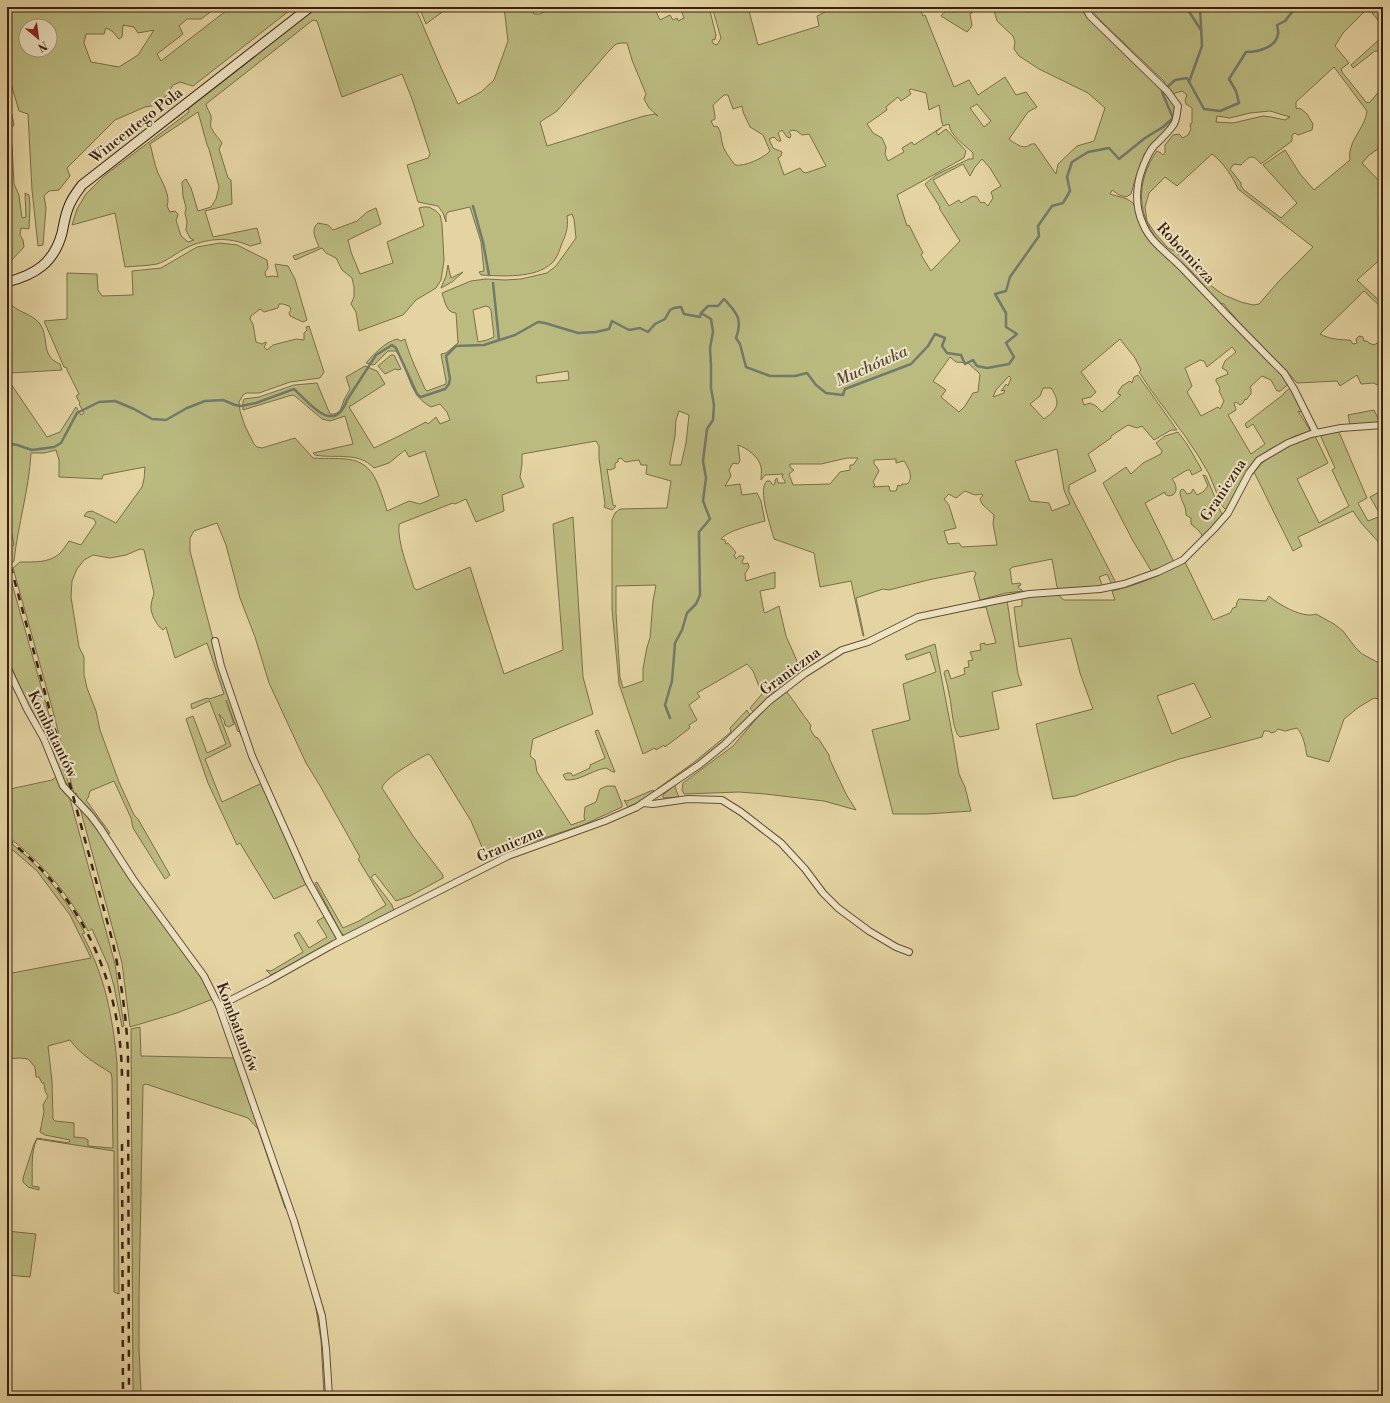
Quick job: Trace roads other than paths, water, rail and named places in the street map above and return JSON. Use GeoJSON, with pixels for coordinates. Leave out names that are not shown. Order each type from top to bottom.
{"type":"FeatureCollection","features":[{"type":"Feature","properties":{"kind":"street","name":"Wincentego Pola"},"geometry":{"type":"LineString","coordinates":[[7,282],[30,274],[40,269],[48,262],[55,252],[59,242],[69,206],[82,185],[310,7]]}},
{"type":"Feature","properties":{"kind":"street","name":"Robotnicza"},"geometry":{"type":"LineString","coordinates":[[1085,7],[1090,16],[1168,92],[1178,106],[1175,123],[1150,152],[1138,184],[1137,207],[1143,224],[1151,238],[1162,250],[1184,269],[1284,373],[1294,389],[1316,434]]}},
{"type":"Feature","properties":{"kind":"street","name":"Graniczna"},"geometry":{"type":"LineString","coordinates":[[219,1006],[268,981],[341,940],[508,856],[605,821],[637,807],[699,765],[725,744],[769,701],[804,674],[842,650],[868,642],[918,617],[994,600],[1030,594],[1100,589],[1124,584],[1158,572],[1183,560],[1228,513],[1248,473],[1259,460],[1288,442],[1316,434],[1342,428],[1383,426]]}},
{"type":"Feature","properties":{"kind":"street"},"geometry":{"type":"LineString","coordinates":[[215,641],[221,666],[252,756],[308,881],[341,940]]}},
{"type":"Feature","properties":{"kind":"street","name":"Kombatantów"},"geometry":{"type":"LineString","coordinates":[[7,667],[27,709],[44,739],[63,786],[96,822],[133,879],[204,976],[219,1006],[240,1070],[294,1221],[322,1316],[329,1396]]}},
{"type":"Feature","properties":{"kind":"street"},"geometry":{"type":"LineString","coordinates":[[643,803],[653,804],[688,799],[722,800],[741,812],[781,844],[805,869],[823,893],[838,908],[869,931],[896,947],[909,952]]}},
{"type":"Feature","properties":{"kind":"waterway"},"geometry":{"type":"LineString","coordinates":[[1186,7],[1201,30]]}},
{"type":"Feature","properties":{"kind":"waterway"},"geometry":{"type":"LineString","coordinates":[[1189,82],[1202,46],[1200,7]]}},
{"type":"Feature","properties":{"kind":"waterway","name":"Muchówka"},"geometry":{"type":"LineString","coordinates":[[7,443],[32,450],[54,447],[61,443],[77,413],[99,402],[115,401],[152,419],[166,420],[187,408],[205,401],[223,400],[241,406],[256,403],[294,389],[321,413],[328,416],[335,415],[342,410],[376,355],[392,345],[396,348],[417,394],[420,397],[445,389],[449,384],[450,379],[446,356],[456,346],[484,345],[515,335],[538,322],[578,333],[596,332],[609,329],[612,321],[629,330],[640,328],[648,332],[655,324],[665,319],[670,310],[674,308],[681,307],[684,314],[700,317],[701,313],[708,306],[718,306],[724,299],[738,317],[739,326],[736,338],[740,344],[746,367],[770,376],[795,376],[807,373],[816,385],[826,393],[843,395],[845,389],[911,364],[928,346],[935,334],[945,338],[942,346],[947,353],[961,355],[965,364],[973,360],[977,366],[987,368],[1009,364],[1014,357],[1006,343],[1017,334],[1006,327],[1006,313],[995,294],[1006,291],[1010,277],[1039,236],[1038,226],[1052,206],[1063,203],[1070,191],[1067,177],[1072,162],[1088,152],[1109,148],[1119,159],[1145,138],[1163,127],[1173,118],[1162,92],[1175,80],[1187,78],[1204,109],[1220,111],[1239,103],[1236,91],[1229,79],[1246,52],[1260,50],[1274,43],[1277,39],[1277,25],[1285,21],[1296,7]]}},
{"type":"Feature","properties":{"kind":"waterway"},"geometry":{"type":"LineString","coordinates":[[473,206],[483,242],[489,275]]}},
{"type":"Feature","properties":{"kind":"waterway"},"geometry":{"type":"LineString","coordinates":[[493,283],[499,340]]}},
{"type":"Feature","properties":{"kind":"waterway"},"geometry":{"type":"LineString","coordinates":[[670,718],[665,705],[672,681],[675,643],[682,630],[687,613],[696,604],[700,595],[699,532],[710,519],[703,501],[706,478],[703,461],[707,429],[713,420],[714,405],[711,388],[710,348],[713,332],[711,319],[701,313]]}},
{"type":"Feature","properties":{"kind":"railway"},"geometry":{"type":"LineString","coordinates":[[7,553],[113,943],[119,972],[128,1058],[129,1396]]}},
{"type":"Feature","properties":{"kind":"railway"},"geometry":{"type":"LineString","coordinates":[[7,839],[34,862],[57,887],[77,915],[93,945],[105,976],[114,1009],[120,1043],[122,1078]]}},
{"type":"Feature","properties":{"kind":"railway"},"geometry":{"type":"LineString","coordinates":[[122,1144],[123,1396]]}}]}
